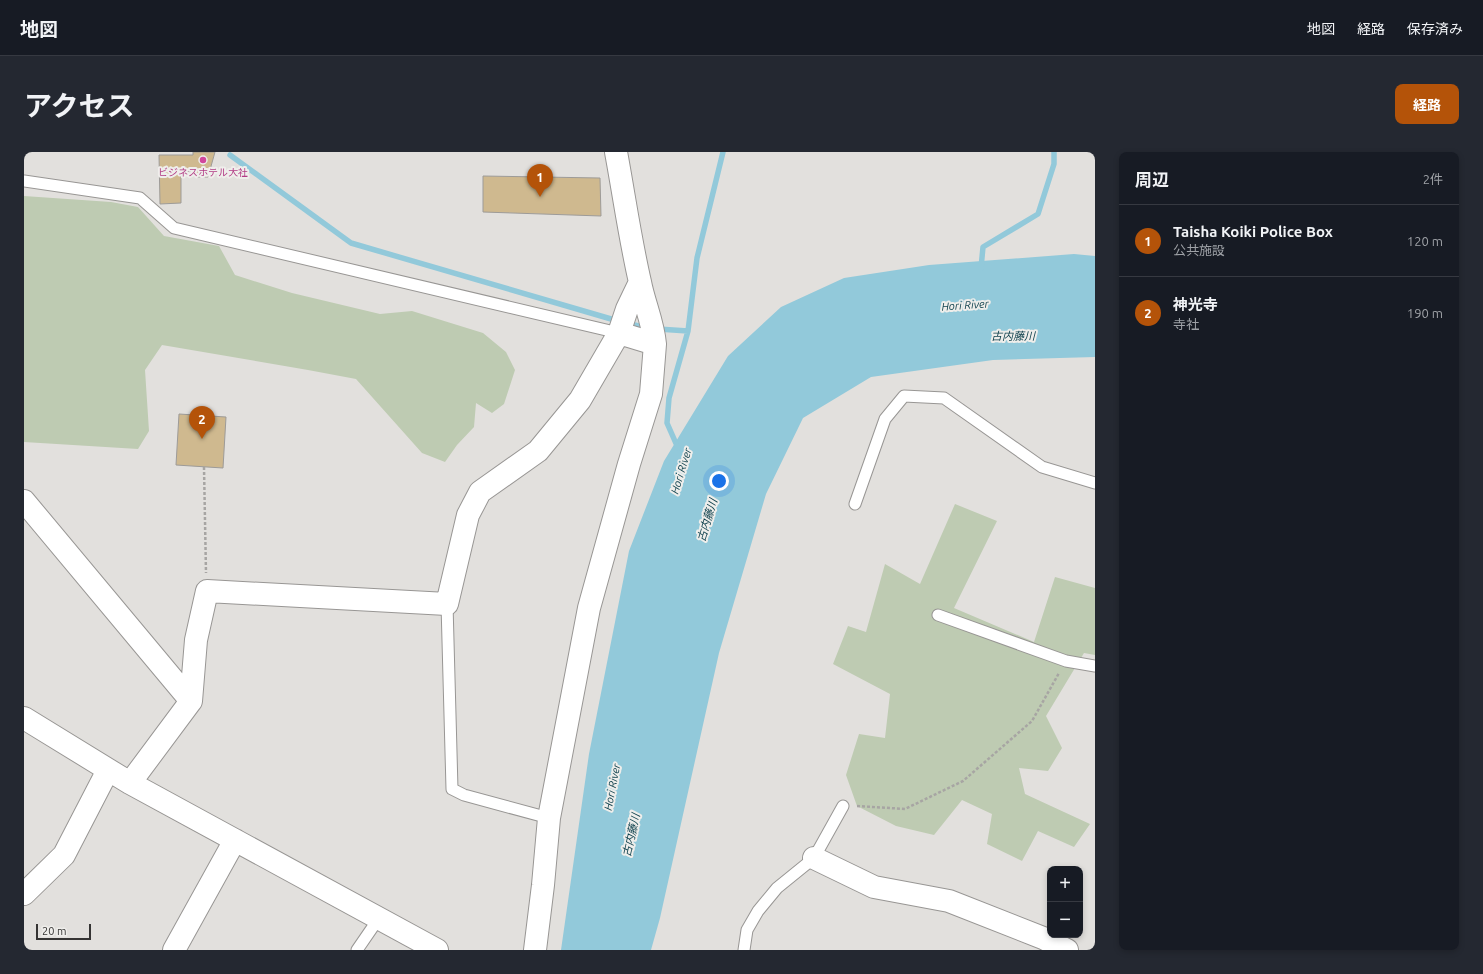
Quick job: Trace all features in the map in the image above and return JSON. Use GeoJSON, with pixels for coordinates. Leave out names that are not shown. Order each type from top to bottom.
{"type":"FeatureCollection","features":[{"type":"Feature","properties":{"kind":"street"},"geometry":{"type":"LineString","coordinates":[[534,950],[543,886],[549,818],[589,608],[629,464],[652,394],[652,329],[640,282],[616,152]]}},
{"type":"Feature","properties":{"kind":"street"},"geometry":{"type":"LineString","coordinates":[[130,783],[191,701],[196,640],[206,591],[447,604],[468,515],[480,492],[538,451],[580,400],[623,321],[640,282]]}},
{"type":"Feature","properties":{"kind":"street"},"geometry":{"type":"LineString","coordinates":[[623,321],[652,329]]}},
{"type":"Feature","properties":{"kind":"street"},"geometry":{"type":"LineString","coordinates":[[623,321],[652,329]]}},
{"type":"Feature","properties":{"kind":"street"},"geometry":{"type":"LineString","coordinates":[[24,501],[191,701]]}},
{"type":"Feature","properties":{"kind":"street"},"geometry":{"type":"LineString","coordinates":[[24,718],[130,783],[437,950]]}},
{"type":"Feature","properties":{"kind":"street"},"geometry":{"type":"LineString","coordinates":[[24,894],[64,855],[108,770]]}},
{"type":"Feature","properties":{"kind":"street"},"geometry":{"type":"LineString","coordinates":[[174,950],[235,840]]}},
{"type":"Feature","properties":{"kind":"street"},"geometry":{"type":"LineString","coordinates":[[814,858],[874,887],[949,901],[1043,938],[1067,950]]}},
{"type":"Feature","properties":{"kind":"lane"},"geometry":{"type":"LineString","coordinates":[[24,181],[140,198],[174,228],[623,321]]}},
{"type":"Feature","properties":{"kind":"lane"},"geometry":{"type":"LineString","coordinates":[[854,504],[884,419],[904,396],[944,398],[1042,467],[1095,483]]}},
{"type":"Feature","properties":{"kind":"lane"},"geometry":{"type":"LineString","coordinates":[[447,604],[452,789],[464,795],[549,818]]}},
{"type":"Feature","properties":{"kind":"lane"},"geometry":{"type":"LineString","coordinates":[[938,615],[1066,661],[1095,666]]}},
{"type":"Feature","properties":{"kind":"lane"},"geometry":{"type":"LineString","coordinates":[[744,950],[747,930],[758,912],[777,888],[814,858],[843,806]]}},
{"type":"Feature","properties":{"kind":"lane"},"geometry":{"type":"LineString","coordinates":[[357,950],[379,918]]}},
{"type":"Feature","properties":{"kind":"path"},"geometry":{"type":"LineString","coordinates":[[204,467],[206,591]]}},
{"type":"Feature","properties":{"kind":"path"},"geometry":{"type":"LineString","coordinates":[[843,806],[905,809],[963,781],[1032,721],[1066,661]]}},
{"type":"Feature","properties":{"kind":"green space"},"geometry":{"type":"Polygon","coordinates":[[[24,196],[111,202],[138,207],[164,236],[219,246],[235,275],[292,293],[380,314],[412,311],[483,333],[506,352],[515,370],[504,404],[492,413],[476,403],[474,427],[457,445],[445,462],[422,453],[356,379],[162,345],[145,370],[149,431],[138,449],[24,442],[24,196]]]}},
{"type":"Feature","properties":{"kind":"green space"},"geometry":{"type":"Polygon","coordinates":[[[955,504],[997,521],[954,608],[1034,642],[1055,577],[1095,588],[1095,655],[1084,653],[1046,716],[1062,748],[1048,771],[1019,768],[1025,794],[1090,824],[1074,847],[1038,831],[1022,861],[987,844],[992,814],[962,800],[934,835],[896,826],[857,806],[846,775],[859,734],[885,738],[890,694],[833,664],[848,626],[866,632],[885,564],[920,584],[955,504]]]}},
{"type":"Feature","properties":{"kind":"water"},"geometry":{"type":"Polygon","coordinates":[[[1074,254],[1095,256],[1095,357],[993,360],[871,377],[803,418],[766,494],[719,653],[660,918],[651,950],[561,950],[589,754],[629,551],[664,461],[728,356],[781,307],[844,278],[929,265],[1074,254]]]}},
{"type":"Feature","properties":{"kind":"building"},"geometry":{"type":"Polygon","coordinates":[[[193,152],[215,152],[208,177],[195,177],[194,171],[181,172],[181,203],[160,204],[159,155],[193,155],[193,152]]]}},
{"type":"Feature","properties":{"kind":"building"},"geometry":{"type":"Polygon","coordinates":[[[483,176],[600,178],[601,216],[483,212],[483,176]]]}},
{"type":"Feature","properties":{"kind":"building"},"geometry":{"type":"Polygon","coordinates":[[[179,414],[226,417],[223,468],[176,465],[179,414]]]}},
{"type":"Feature","properties":{"kind":"waterway"},"geometry":{"type":"LineString","coordinates":[[688,331],[697,258],[723,152]]}},
{"type":"Feature","properties":{"kind":"waterway"},"geometry":{"type":"LineString","coordinates":[[981,268],[983,247],[1038,214],[1054,164],[1054,152]]}},
{"type":"Feature","properties":{"kind":"waterway"},"geometry":{"type":"LineString","coordinates":[[230,155],[351,243],[618,321]]}},
{"type":"Feature","properties":{"kind":"waterway"},"geometry":{"type":"LineString","coordinates":[[626,323],[647,328]]}},
{"type":"Feature","properties":{"kind":"waterway","name":"Hori River"},"geometry":{"type":"LineString","coordinates":[[658,329],[688,331],[669,398],[667,423],[678,448]]}},
{"type":"Feature","properties":{"kind":"place","name":"ビジネスホテル大社"},"geometry":{"type":"Point","coordinates":[203,160]}},
{"type":"Feature","properties":{"kind":"place","name":"Taisha Koiki Police Box"},"geometry":{"type":"Point","coordinates":[540,197]}},
{"type":"Feature","properties":{"kind":"place","name":"神光寺"},"geometry":{"type":"Point","coordinates":[202,439]}},
{"type":"Feature","properties":{"kind":"water label","name":"古内藤川"},"geometry":{"type":"Point","coordinates":[1013,336]}},
{"type":"Feature","properties":{"kind":"water label","name":"古内藤川"},"geometry":{"type":"Point","coordinates":[707,520]}},
{"type":"Feature","properties":{"kind":"water label","name":"古内藤川"},"geometry":{"type":"Point","coordinates":[631,835]}}]}
